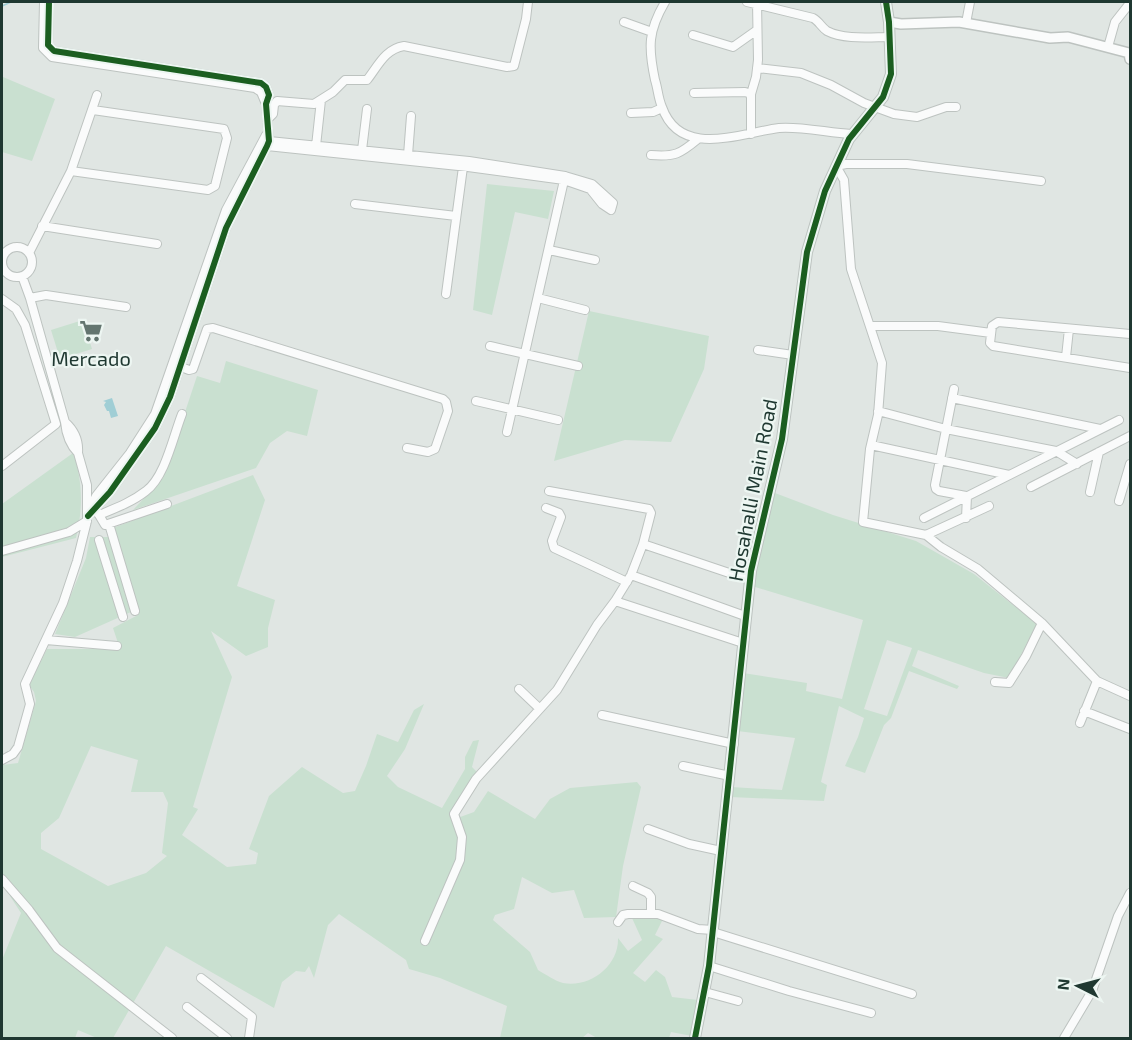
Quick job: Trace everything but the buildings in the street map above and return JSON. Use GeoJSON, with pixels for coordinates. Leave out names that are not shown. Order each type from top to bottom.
{"type":"FeatureCollection","features":[{"type":"Feature","properties":{"kind":"street"},"geometry":{"type":"LineString","coordinates":[[2,760],[13,754],[18,747],[30,704],[25,684],[63,603],[96,496],[130,453],[155,414],[204,298],[226,228],[268,140],[266,104],[261,92],[255,88],[52,57],[43,48],[44,2]]}},
{"type":"Feature","properties":{"kind":"street"},"geometry":{"type":"LineString","coordinates":[[49,2],[48,45],[54,51],[261,83],[266,87],[269,95],[266,104]]}},
{"type":"Feature","properties":{"kind":"street"},"geometry":{"type":"LineString","coordinates":[[267,120],[273,114],[274,105],[278,100],[314,104],[345,81],[368,80],[387,53],[394,48],[404,46],[507,67],[514,66],[528,2]]}},
{"type":"Feature","properties":{"kind":"street"},"geometry":{"type":"LineString","coordinates":[[665,2],[652,32],[650,57],[662,108],[676,128],[698,139],[710,140],[781,128],[851,135]]}},
{"type":"Feature","properties":{"kind":"street"},"geometry":{"type":"LineString","coordinates":[[747,2],[813,18],[825,30],[833,33],[859,37],[890,37]]}},
{"type":"Feature","properties":{"kind":"street","name":"Hosahalli Main Road"},"geometry":{"type":"LineString","coordinates":[[695,1038],[709,966],[750,580],[782,439],[807,252],[825,191],[851,135],[883,98],[891,74],[890,22],[885,2]]}},
{"type":"Feature","properties":{"kind":"street"},"geometry":{"type":"LineString","coordinates":[[966,23],[970,2]]}},
{"type":"Feature","properties":{"kind":"street"},"geometry":{"type":"LineString","coordinates":[[751,134],[751,94],[757,68],[757,3]]}},
{"type":"Feature","properties":{"kind":"street"},"geometry":{"type":"LineString","coordinates":[[1108,47],[1115,22],[1131,3]]}},
{"type":"Feature","properties":{"kind":"street"},"geometry":{"type":"LineString","coordinates":[[624,22],[652,32]]}},
{"type":"Feature","properties":{"kind":"street"},"geometry":{"type":"LineString","coordinates":[[890,22],[901,24],[966,23],[1050,38],[1068,37],[1129,53],[1131,59]]}},
{"type":"Feature","properties":{"kind":"street"},"geometry":{"type":"LineString","coordinates":[[693,35],[733,47],[757,30]]}},
{"type":"Feature","properties":{"kind":"street"},"geometry":{"type":"LineString","coordinates":[[757,68],[801,73],[874,108],[894,114],[916,117],[946,107],[956,107]]}},
{"type":"Feature","properties":{"kind":"street"},"geometry":{"type":"LineString","coordinates":[[694,93],[745,92],[751,94]]}},
{"type":"Feature","properties":{"kind":"street"},"geometry":{"type":"LineString","coordinates":[[29,253],[24,248],[11,247],[2,257],[2,264],[9,274],[15,277],[22,276],[31,266],[29,253],[72,171],[97,95]]}},
{"type":"Feature","properties":{"kind":"street"},"geometry":{"type":"LineString","coordinates":[[316,146],[321,100]]}},
{"type":"Feature","properties":{"kind":"street"},"geometry":{"type":"LineString","coordinates":[[631,113],[653,112],[662,108]]}},
{"type":"Feature","properties":{"kind":"street"},"geometry":{"type":"LineString","coordinates":[[362,150],[367,109]]}},
{"type":"Feature","properties":{"kind":"street"},"geometry":{"type":"LineString","coordinates":[[72,171],[208,190],[214,186],[227,138],[224,129],[93,110]]}},
{"type":"Feature","properties":{"kind":"street"},"geometry":{"type":"LineString","coordinates":[[408,155],[411,116]]}},
{"type":"Feature","properties":{"kind":"street"},"geometry":{"type":"LineString","coordinates":[[651,155],[670,157],[676,155],[698,139]]}},
{"type":"Feature","properties":{"kind":"street"},"geometry":{"type":"LineString","coordinates":[[268,140],[469,161],[565,178],[590,189],[602,204],[612,206]]}},
{"type":"Feature","properties":{"kind":"street"},"geometry":{"type":"LineString","coordinates":[[268,140],[463,167],[565,178]]}},
{"type":"Feature","properties":{"kind":"street"},"geometry":{"type":"LineString","coordinates":[[177,365],[226,210],[268,140]]}},
{"type":"Feature","properties":{"kind":"street"},"geometry":{"type":"LineString","coordinates":[[1041,181],[907,164],[837,166],[844,180],[851,269],[882,363],[863,522],[926,536],[978,569],[1042,623],[1097,681],[1131,696]]}},
{"type":"Feature","properties":{"kind":"street"},"geometry":{"type":"LineString","coordinates":[[446,294],[463,167]]}},
{"type":"Feature","properties":{"kind":"street"},"geometry":{"type":"LineString","coordinates":[[507,432],[565,178]]}},
{"type":"Feature","properties":{"kind":"street"},"geometry":{"type":"LineString","coordinates":[[355,204],[456,216]]}},
{"type":"Feature","properties":{"kind":"street"},"geometry":{"type":"LineString","coordinates":[[42,226],[158,244]]}},
{"type":"Feature","properties":{"kind":"street"},"geometry":{"type":"LineString","coordinates":[[549,249],[596,260]]}},
{"type":"Feature","properties":{"kind":"street"},"geometry":{"type":"LineString","coordinates":[[22,276],[65,422],[73,429],[79,446],[78,453],[87,485],[91,514],[105,525],[167,504]]}},
{"type":"Feature","properties":{"kind":"street"},"geometry":{"type":"LineString","coordinates":[[30,298],[46,295],[126,307]]}},
{"type":"Feature","properties":{"kind":"street"},"geometry":{"type":"LineString","coordinates":[[538,298],[585,310]]}},
{"type":"Feature","properties":{"kind":"street"},"geometry":{"type":"LineString","coordinates":[[2,299],[16,309],[25,325],[56,424],[2,463]]}},
{"type":"Feature","properties":{"kind":"street"},"geometry":{"type":"LineString","coordinates":[[1131,334],[998,322],[992,326],[990,343],[993,346],[1131,368]]}},
{"type":"Feature","properties":{"kind":"street"},"geometry":{"type":"LineString","coordinates":[[870,326],[938,326],[991,333]]}},
{"type":"Feature","properties":{"kind":"street"},"geometry":{"type":"LineString","coordinates":[[177,365],[189,370],[193,369],[207,329],[213,328],[443,399],[448,411],[435,449],[428,452],[407,448]]}},
{"type":"Feature","properties":{"kind":"street"},"geometry":{"type":"LineString","coordinates":[[1066,357],[1069,328]]}},
{"type":"Feature","properties":{"kind":"street"},"geometry":{"type":"LineString","coordinates":[[490,346],[578,366]]}},
{"type":"Feature","properties":{"kind":"street"},"geometry":{"type":"LineString","coordinates":[[758,350],[793,355]]}},
{"type":"Feature","properties":{"kind":"street"},"geometry":{"type":"LineString","coordinates":[[967,496],[936,489],[953,394],[1100,429]]}},
{"type":"Feature","properties":{"kind":"street"},"geometry":{"type":"LineString","coordinates":[[476,402],[558,420]]}},
{"type":"Feature","properties":{"kind":"street"},"geometry":{"type":"LineString","coordinates":[[878,411],[946,429],[1056,451],[1077,464]]}},
{"type":"Feature","properties":{"kind":"street"},"geometry":{"type":"LineString","coordinates":[[2,551],[69,532],[91,514],[124,505],[148,490],[158,478],[182,414]]}},
{"type":"Feature","properties":{"kind":"street"},"geometry":{"type":"LineString","coordinates":[[924,518],[1119,420]]}},
{"type":"Feature","properties":{"kind":"street"},"geometry":{"type":"LineString","coordinates":[[1031,487],[1131,436]]}},
{"type":"Feature","properties":{"kind":"street"},"geometry":{"type":"LineString","coordinates":[[871,445],[1009,475]]}},
{"type":"Feature","properties":{"kind":"street"},"geometry":{"type":"LineString","coordinates":[[1090,492],[1099,452]]}},
{"type":"Feature","properties":{"kind":"street"},"geometry":{"type":"LineString","coordinates":[[1119,501],[1131,464]]}},
{"type":"Feature","properties":{"kind":"street"},"geometry":{"type":"LineString","coordinates":[[425,941],[460,860],[462,837],[454,814],[458,806],[476,779],[557,690],[629,578],[644,543],[651,513],[649,509],[549,491]]}},
{"type":"Feature","properties":{"kind":"street"},"geometry":{"type":"LineString","coordinates":[[966,518],[967,496]]}},
{"type":"Feature","properties":{"kind":"street"},"geometry":{"type":"LineString","coordinates":[[926,536],[989,506]]}},
{"type":"Feature","properties":{"kind":"street"},"geometry":{"type":"LineString","coordinates":[[546,508],[559,513],[561,517],[552,542],[554,548],[629,578],[745,616]]}},
{"type":"Feature","properties":{"kind":"street"},"geometry":{"type":"LineString","coordinates":[[109,524],[135,611]]}},
{"type":"Feature","properties":{"kind":"street"},"geometry":{"type":"LineString","coordinates":[[99,540],[123,617]]}},
{"type":"Feature","properties":{"kind":"street"},"geometry":{"type":"LineString","coordinates":[[644,543],[750,580]]}},
{"type":"Feature","properties":{"kind":"street"},"geometry":{"type":"LineString","coordinates":[[615,601],[742,643]]}},
{"type":"Feature","properties":{"kind":"street"},"geometry":{"type":"LineString","coordinates":[[995,682],[1009,683],[1026,656],[1042,623]]}},
{"type":"Feature","properties":{"kind":"street"},"geometry":{"type":"LineString","coordinates":[[46,640],[117,646]]}},
{"type":"Feature","properties":{"kind":"street"},"geometry":{"type":"LineString","coordinates":[[1080,723],[1097,681]]}},
{"type":"Feature","properties":{"kind":"street"},"geometry":{"type":"LineString","coordinates":[[519,689],[539,708]]}},
{"type":"Feature","properties":{"kind":"street"},"geometry":{"type":"LineString","coordinates":[[1084,711],[1131,729]]}},
{"type":"Feature","properties":{"kind":"street"},"geometry":{"type":"LineString","coordinates":[[602,715],[734,744]]}},
{"type":"Feature","properties":{"kind":"street"},"geometry":{"type":"LineString","coordinates":[[683,766],[730,776]]}},
{"type":"Feature","properties":{"kind":"street"},"geometry":{"type":"LineString","coordinates":[[648,829],[689,844],[721,851]]}},
{"type":"Feature","properties":{"kind":"street"},"geometry":{"type":"LineString","coordinates":[[2,879],[57,948],[172,1038]]}},
{"type":"Feature","properties":{"kind":"street"},"geometry":{"type":"LineString","coordinates":[[633,886],[648,893],[651,897],[651,914]]}},
{"type":"Feature","properties":{"kind":"street"},"geometry":{"type":"LineString","coordinates":[[1064,1038],[1092,991],[1118,916],[1131,894]]}},
{"type":"Feature","properties":{"kind":"street"},"geometry":{"type":"LineString","coordinates":[[618,922],[623,915],[628,914],[669,917],[698,929],[713,931],[912,994]]}},
{"type":"Feature","properties":{"kind":"street"},"geometry":{"type":"LineString","coordinates":[[709,966],[871,1013]]}},
{"type":"Feature","properties":{"kind":"street"},"geometry":{"type":"LineString","coordinates":[[201,978],[252,1017],[249,1038]]}},
{"type":"Feature","properties":{"kind":"street"},"geometry":{"type":"LineString","coordinates":[[705,992],[738,1001]]}},
{"type":"Feature","properties":{"kind":"street"},"geometry":{"type":"LineString","coordinates":[[187,1007],[227,1038]]}},
{"type":"Feature","properties":{"kind":"green space"},"geometry":{"type":"Polygon","coordinates":[[[3,77],[55,99],[32,161],[2,152],[3,77]]]}},
{"type":"Feature","properties":{"kind":"green space"},"geometry":{"type":"Polygon","coordinates":[[[487,184],[554,191],[548,219],[515,212],[492,315],[473,310],[487,184]]]}},
{"type":"Feature","properties":{"kind":"green space"},"geometry":{"type":"Polygon","coordinates":[[[589,311],[709,336],[704,369],[671,442],[625,440],[554,461],[589,311]]]}},
{"type":"Feature","properties":{"kind":"green space"},"geometry":{"type":"Polygon","coordinates":[[[83,320],[92,349],[60,359],[51,330],[83,320]]]}},
{"type":"Feature","properties":{"kind":"green space"},"geometry":{"type":"Polygon","coordinates":[[[226,361],[318,390],[307,436],[287,431],[270,443],[256,468],[133,510],[163,478],[197,376],[220,383],[226,361]]]}},
{"type":"Feature","properties":{"kind":"green space"},"geometry":{"type":"Polygon","coordinates":[[[73,453],[79,474],[81,495],[76,538],[2,557],[2,504],[73,453]]]}},
{"type":"Feature","properties":{"kind":"green space"},"geometry":{"type":"Polygon","coordinates":[[[253,475],[265,500],[237,586],[275,600],[268,628],[268,647],[246,656],[211,631],[232,677],[193,807],[198,809],[182,835],[227,867],[256,864],[258,853],[249,849],[269,796],[302,767],[343,793],[355,791],[377,734],[398,742],[414,710],[424,704],[405,749],[387,776],[398,787],[442,808],[465,769],[465,757],[473,741],[479,740],[472,767],[478,773],[452,820],[474,812],[488,791],[535,819],[550,799],[570,788],[637,782],[641,787],[623,866],[616,917],[584,918],[574,890],[552,893],[522,877],[514,909],[495,915],[493,920],[530,952],[538,970],[560,982],[573,984],[593,978],[608,965],[614,957],[618,938],[628,951],[642,940],[632,918],[663,919],[655,935],[663,939],[633,973],[645,982],[656,970],[665,977],[672,997],[698,1000],[692,1036],[671,1032],[669,1038],[597,1038],[588,1033],[582,1038],[500,1038],[507,1006],[440,978],[409,969],[406,960],[339,914],[328,925],[314,978],[309,966],[305,972],[296,971],[282,982],[274,1008],[166,946],[113,1038],[97,1038],[78,1030],[75,1038],[2,1038],[2,960],[21,913],[10,896],[16,891],[2,873],[2,765],[18,763],[36,701],[29,685],[47,649],[120,649],[113,628],[138,615],[113,528],[253,475]],[[91,746],[59,818],[41,833],[41,849],[108,886],[146,873],[167,856],[162,853],[168,803],[163,792],[131,792],[138,760],[91,746]]]}},
{"type":"Feature","properties":{"kind":"green space"},"geometry":{"type":"Polygon","coordinates":[[[775,493],[833,515],[916,541],[974,574],[1037,624],[1009,678],[984,673],[918,650],[912,666],[959,686],[957,689],[909,671],[891,718],[884,725],[865,773],[845,766],[864,718],[839,706],[821,782],[827,785],[824,801],[730,797],[731,787],[782,790],[795,738],[737,731],[743,673],[807,683],[806,691],[842,699],[863,620],[752,586],[775,493]],[[887,640],[864,709],[887,716],[912,648],[887,640]]]}},
{"type":"Feature","properties":{"kind":"green space"},"geometry":{"type":"Polygon","coordinates":[[[90,537],[109,537],[131,612],[75,637],[55,634],[86,558],[90,537]]]}},
{"type":"Feature","properties":{"kind":"water"},"geometry":{"type":"Polygon","coordinates":[[[112,398],[118,416],[111,418],[104,405],[106,402],[103,401],[112,398]]]}},
{"type":"Feature","properties":{"kind":"waterway"},"geometry":{"type":"LineString","coordinates":[[2,6],[11,2]]}},
{"type":"Feature","properties":{"kind":"cycle path"},"geometry":{"type":"LineString","coordinates":[[49,2],[48,45],[54,51],[261,83],[266,87],[269,95],[266,104],[269,141],[226,228],[170,397],[155,428],[110,492],[88,516]]}},
{"type":"Feature","properties":{"kind":"cycle path"},"geometry":{"type":"LineString","coordinates":[[695,1038],[709,966],[751,571],[782,439],[807,252],[825,191],[849,139],[883,97],[891,74],[886,2]]}},
{"type":"Feature","properties":{"kind":"place","name":"Mercado"},"geometry":{"type":"Point","coordinates":[91,331]}}]}
